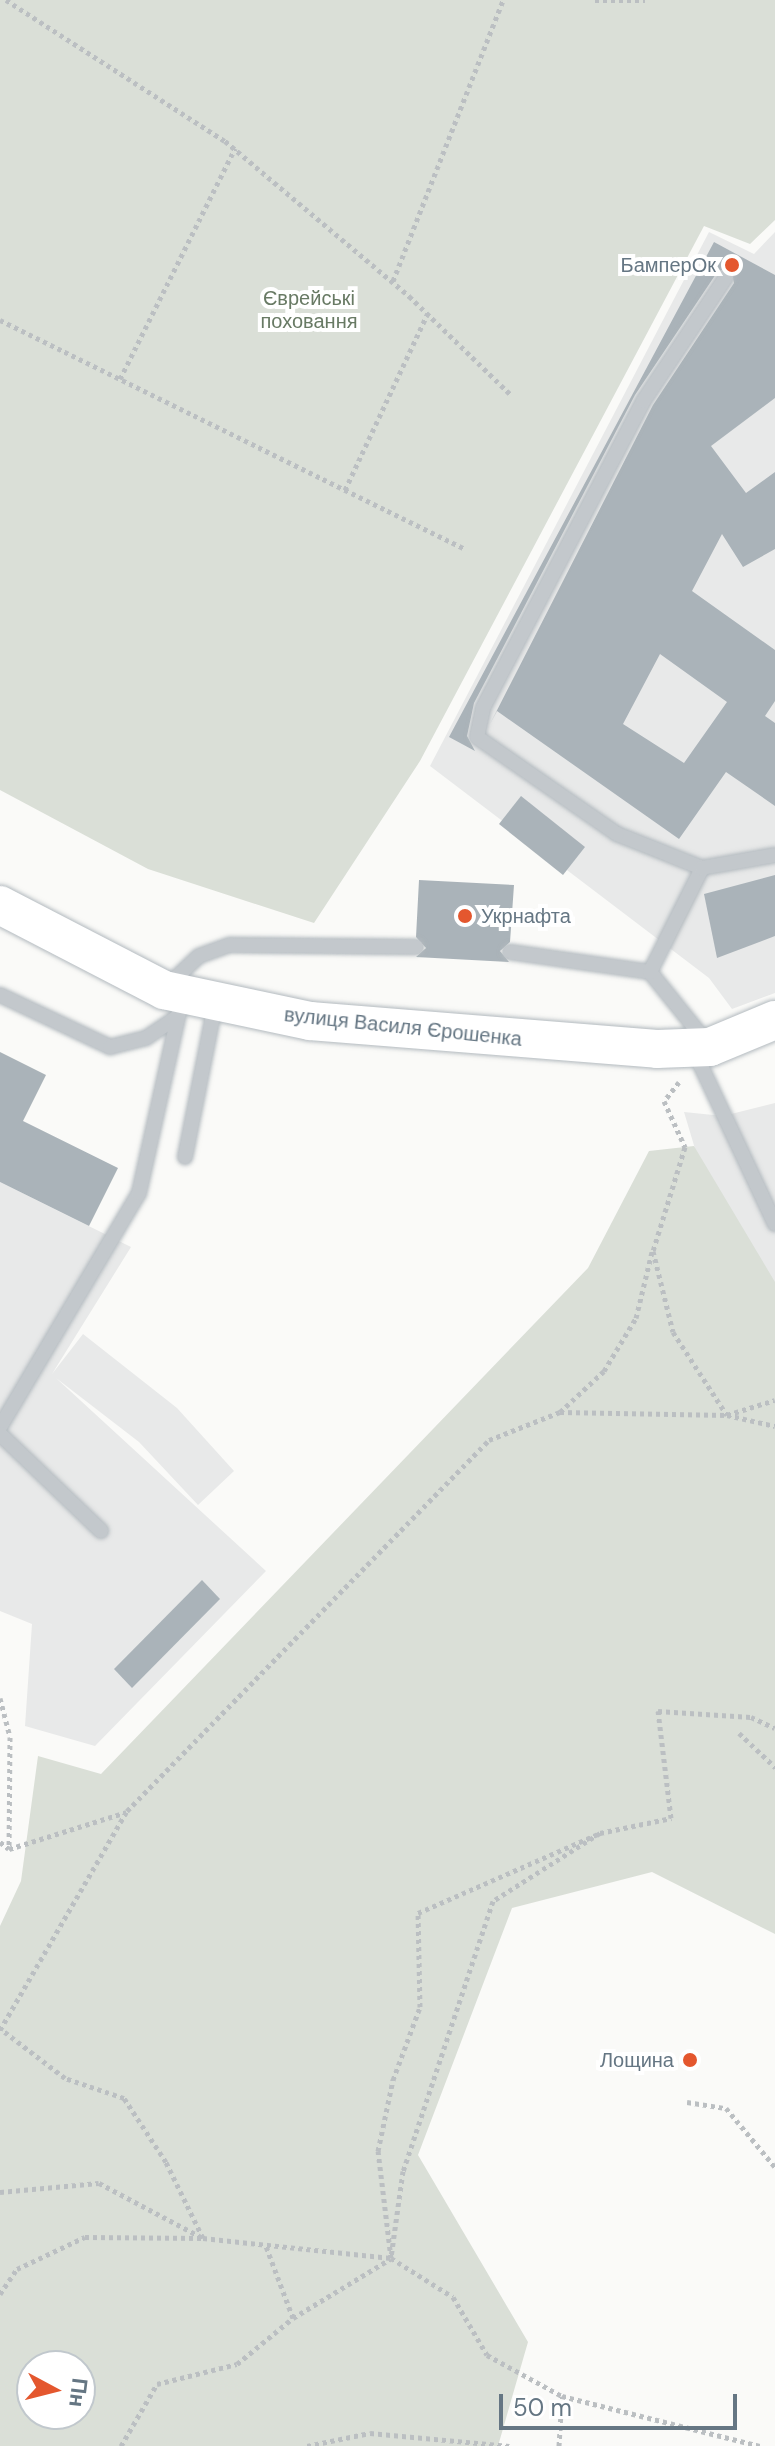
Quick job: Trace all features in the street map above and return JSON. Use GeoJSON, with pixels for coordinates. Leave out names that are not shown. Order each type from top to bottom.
{"type":"FeatureCollection","features":[{"type":"Feature","properties":{"kind":"main road","name":"вулиця Василя Єрошенка"},"geometry":{"type":"LineString","coordinates":[[0,905],[185,1000],[310,1021],[456,1037],[697,1054],[775,1020]]}},
{"type":"Feature","properties":{"kind":"lane"},"geometry":{"type":"LineString","coordinates":[[726,277],[644,400],[483,708],[477,737],[617,834],[702,868],[775,855]]}},
{"type":"Feature","properties":{"kind":"lane"},"geometry":{"type":"LineString","coordinates":[[650,972],[702,868]]}},
{"type":"Feature","properties":{"kind":"lane"},"geometry":{"type":"LineString","coordinates":[[0,1427],[139,1193],[185,1000],[199,956],[230,945],[416,947]]}},
{"type":"Feature","properties":{"kind":"lane"},"geometry":{"type":"LineString","coordinates":[[510,952],[650,972]]}},
{"type":"Feature","properties":{"kind":"lane"},"geometry":{"type":"LineString","coordinates":[[650,972],[697,1054],[775,1224]]}},
{"type":"Feature","properties":{"kind":"lane"},"geometry":{"type":"LineString","coordinates":[[0,995],[110,1047],[146,1038],[185,1000]]}},
{"type":"Feature","properties":{"kind":"lane"},"geometry":{"type":"LineString","coordinates":[[185,1000],[185,1157]]}},
{"type":"Feature","properties":{"kind":"lane"},"geometry":{"type":"LineString","coordinates":[[0,1434],[101,1531]]}},
{"type":"Feature","properties":{"kind":"path"},"geometry":{"type":"LineString","coordinates":[[6,0],[146,84],[235,148],[393,281],[510,394]]}},
{"type":"Feature","properties":{"kind":"path"},"geometry":{"type":"LineString","coordinates":[[393,281],[503,0]]}},
{"type":"Feature","properties":{"kind":"path"},"geometry":{"type":"LineString","coordinates":[[595,0],[645,0]]}},
{"type":"Feature","properties":{"kind":"path"},"geometry":{"type":"LineString","coordinates":[[120,379],[235,148]]}},
{"type":"Feature","properties":{"kind":"path"},"geometry":{"type":"LineString","coordinates":[[345,490],[428,313]]}},
{"type":"Feature","properties":{"kind":"path"},"geometry":{"type":"LineString","coordinates":[[0,320],[465,549]]}},
{"type":"Feature","properties":{"kind":"path"},"geometry":{"type":"LineString","coordinates":[[203,2238],[166,2162],[124,2098],[65,2078],[1,2029],[127,1811],[489,1440],[560,1412],[604,1371],[636,1318],[685,1147],[664,1101],[697,1054]]}},
{"type":"Feature","properties":{"kind":"path"},"geometry":{"type":"LineString","coordinates":[[653,1251],[673,1332],[727,1415]]}},
{"type":"Feature","properties":{"kind":"path"},"geometry":{"type":"LineString","coordinates":[[727,1415],[775,1400]]}},
{"type":"Feature","properties":{"kind":"path"},"geometry":{"type":"LineString","coordinates":[[560,1412],[727,1415],[775,1426]]}},
{"type":"Feature","properties":{"kind":"path"},"geometry":{"type":"LineString","coordinates":[[0,1698],[10,1737],[9,1849]]}},
{"type":"Feature","properties":{"kind":"path"},"geometry":{"type":"LineString","coordinates":[[391,2258],[378,2151],[393,2080],[420,2007],[418,1913],[600,1833],[671,1818],[658,1711],[751,1717],[775,1728]]}},
{"type":"Feature","properties":{"kind":"path"},"geometry":{"type":"LineString","coordinates":[[739,1733],[775,1767]]}},
{"type":"Feature","properties":{"kind":"path"},"geometry":{"type":"LineString","coordinates":[[9,1849],[127,1811]]}},
{"type":"Feature","properties":{"kind":"path"},"geometry":{"type":"LineString","coordinates":[[391,2258],[403,2171],[493,1901],[600,1833]]}},
{"type":"Feature","properties":{"kind":"path"},"geometry":{"type":"LineString","coordinates":[[0,1842],[9,1849]]}},
{"type":"Feature","properties":{"kind":"path"},"geometry":{"type":"LineString","coordinates":[[687,2102],[726,2108],[775,2167]]}},
{"type":"Feature","properties":{"kind":"path"},"geometry":{"type":"LineString","coordinates":[[0,2192],[99,2183],[203,2238]]}},
{"type":"Feature","properties":{"kind":"path"},"geometry":{"type":"LineString","coordinates":[[0,2294],[17,2269],[85,2237],[203,2238],[391,2258],[453,2297],[487,2355],[562,2396],[760,2446]]}},
{"type":"Feature","properties":{"kind":"path"},"geometry":{"type":"LineString","coordinates":[[266,2246],[293,2318]]}},
{"type":"Feature","properties":{"kind":"path"},"geometry":{"type":"LineString","coordinates":[[123,2444],[157,2384],[237,2364],[293,2318],[391,2258]]}},
{"type":"Feature","properties":{"kind":"path"},"geometry":{"type":"LineString","coordinates":[[559,2446],[562,2396]]}},
{"type":"Feature","properties":{"kind":"path"},"geometry":{"type":"LineString","coordinates":[[307,2446],[370,2433],[509,2446]]}},
{"type":"Feature","properties":{"kind":"shaded area"},"geometry":{"type":"Polygon","coordinates":[[[709,232],[754,254],[775,232],[775,993],[732,1009],[709,978],[430,766],[709,232]]]}},
{"type":"Feature","properties":{"kind":"shaded area"},"geometry":{"type":"Polygon","coordinates":[[[775,1103],[775,1311],[725,1249],[684,1112],[723,1116],[775,1103]]]}},
{"type":"Feature","properties":{"kind":"shaded area"},"geometry":{"type":"Polygon","coordinates":[[[0,1182],[131,1247],[52,1374],[83,1334],[177,1408],[234,1471],[198,1505],[139,1442],[56,1378],[266,1571],[95,1746],[25,1726],[32,1624],[0,1611],[0,1182]]]}},
{"type":"Feature","properties":{"kind":"green space","name":"Єврейські поховання"},"geometry":{"type":"Polygon","coordinates":[[[0,0],[775,0],[775,220],[750,244],[704,226],[420,761],[314,923],[148,869],[0,790],[0,0]]]}},
{"type":"Feature","properties":{"kind":"green space"},"geometry":{"type":"Polygon","coordinates":[[[694,1146],[775,1282],[775,1934],[652,1872],[512,1908],[418,2155],[528,2342],[498,2446],[0,2446],[0,1926],[21,1881],[38,1756],[101,1774],[588,1268],[649,1151],[694,1146]]]}},
{"type":"Feature","properties":{"kind":"building"},"geometry":{"type":"Polygon","coordinates":[[[714,242],[775,275],[775,398],[711,446],[746,493],[775,472],[775,549],[743,567],[722,534],[692,591],[775,650],[775,701],[765,716],[775,723],[775,806],[726,772],[679,839],[497,711],[490,724],[653,405],[734,283],[731,268],[718,271],[635,395],[474,703],[467,736],[475,751],[449,737],[714,242]],[[660,654],[623,724],[684,763],[727,702],[660,654]]]}},
{"type":"Feature","properties":{"kind":"building"},"geometry":{"type":"Polygon","coordinates":[[[521,796],[585,847],[563,875],[499,824],[521,796]]]}},
{"type":"Feature","properties":{"kind":"building"},"geometry":{"type":"Polygon","coordinates":[[[775,875],[775,936],[717,958],[704,894],[775,875]]]}},
{"type":"Feature","properties":{"kind":"building","name":"Укрнафта"},"geometry":{"type":"Polygon","coordinates":[[[419,880],[514,885],[510,942],[500,951],[509,962],[416,957],[426,948],[416,937],[419,880]]]}},
{"type":"Feature","properties":{"kind":"building"},"geometry":{"type":"Polygon","coordinates":[[[0,1052],[46,1075],[23,1121],[118,1168],[89,1226],[0,1182],[0,1052]]]}},
{"type":"Feature","properties":{"kind":"building"},"geometry":{"type":"Polygon","coordinates":[[[202,1580],[220,1599],[132,1688],[114,1669],[202,1580]]]}},
{"type":"Feature","properties":{"kind":"place","name":"БамперОк"},"geometry":{"type":"Point","coordinates":[732,265]}},
{"type":"Feature","properties":{"kind":"place","name":"Укрнафта"},"geometry":{"type":"Point","coordinates":[465,916]}},
{"type":"Feature","properties":{"kind":"place","name":"Лощина"},"geometry":{"type":"Point","coordinates":[690,2060]}}]}
